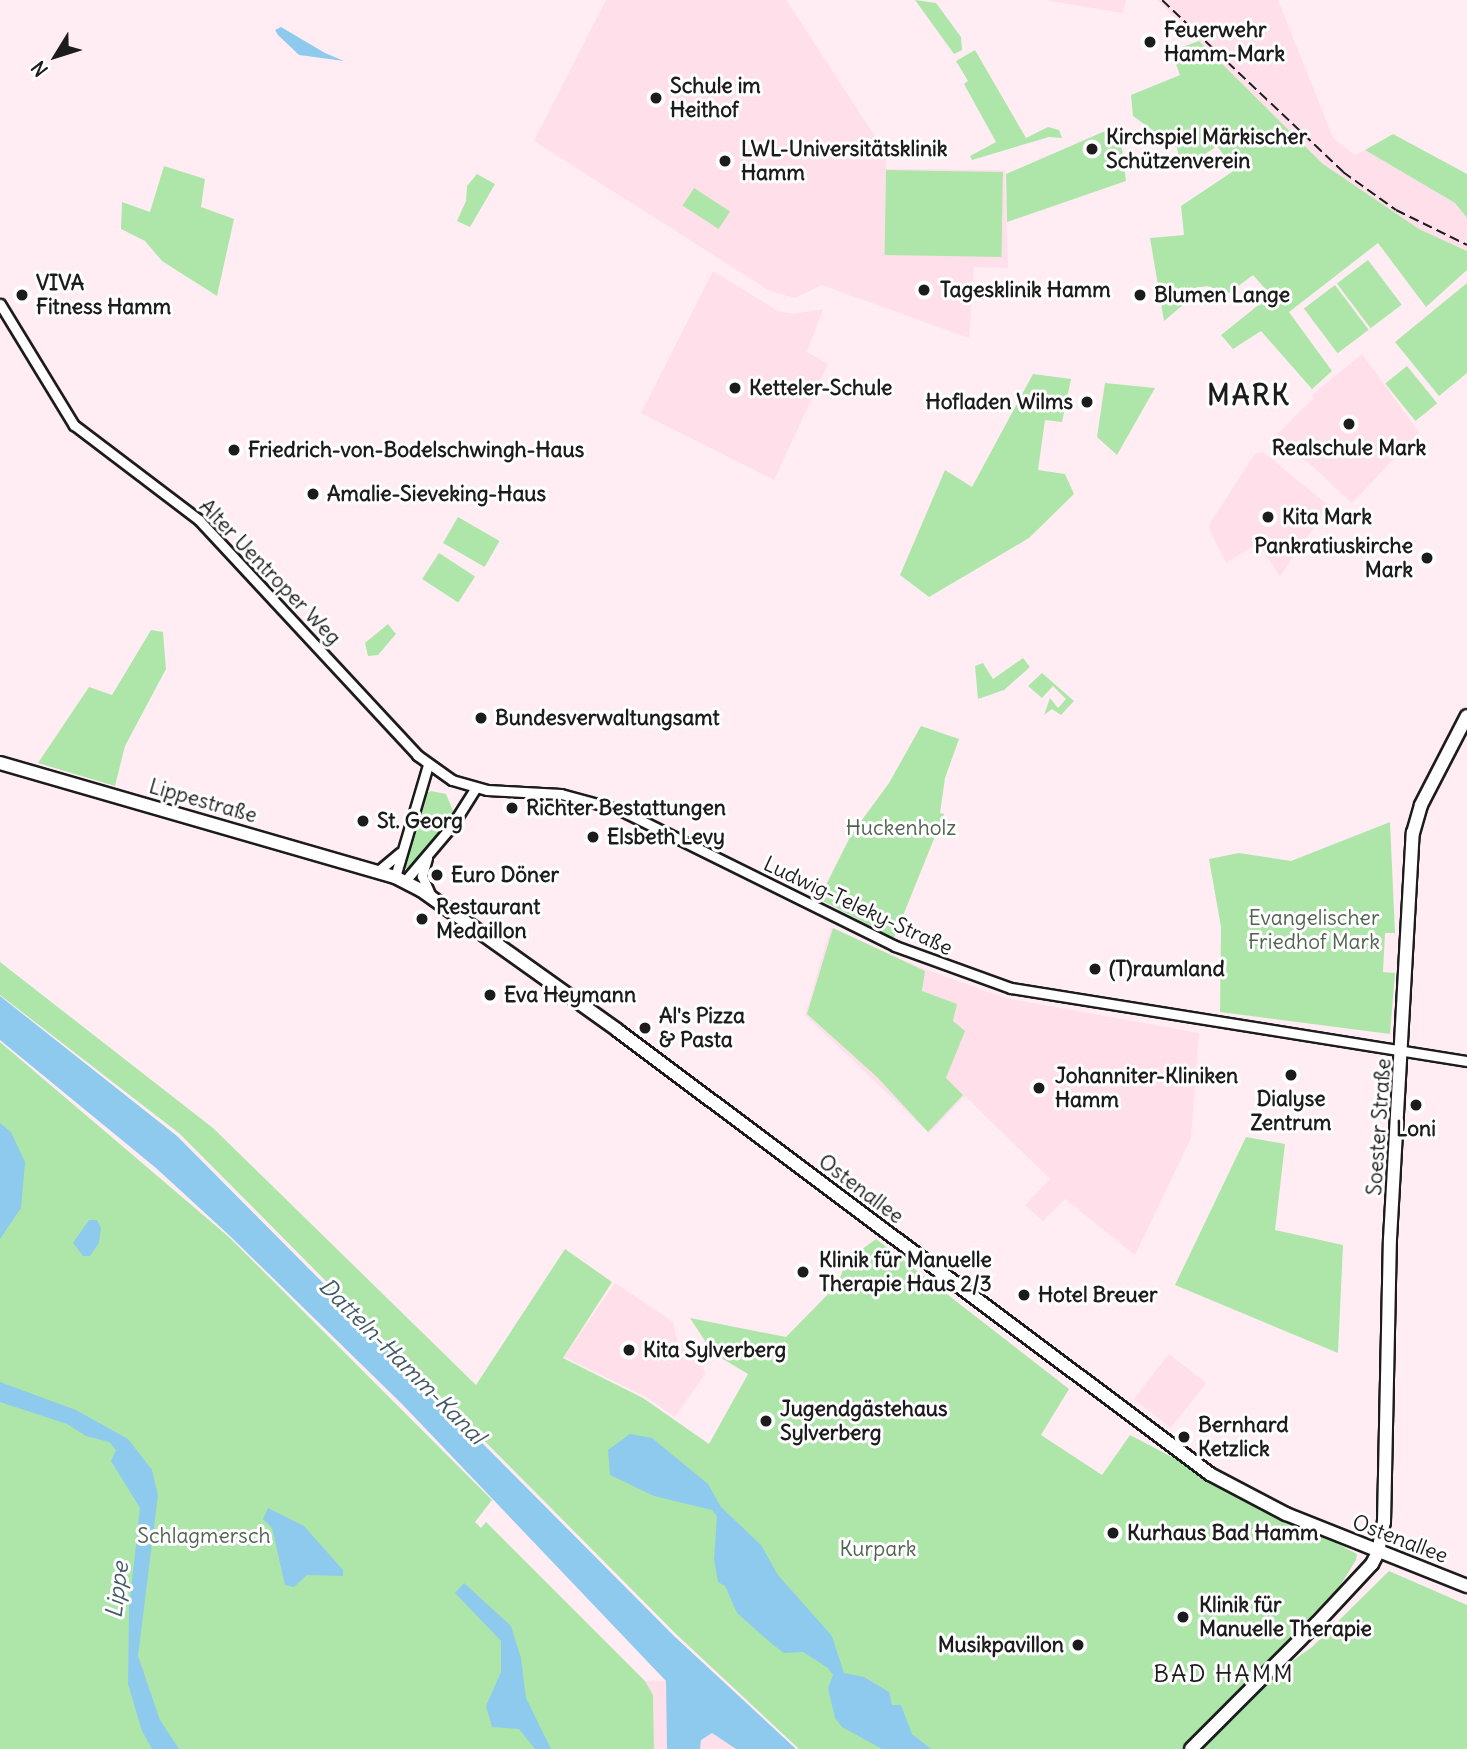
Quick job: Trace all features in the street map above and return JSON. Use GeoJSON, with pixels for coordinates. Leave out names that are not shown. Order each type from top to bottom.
{"type":"FeatureCollection","features":[{"type":"Feature","properties":{"kind":"main road","name":"Soester Straße"},"geometry":{"type":"LineString","coordinates":[[1376,1556],[1384,1522],[1390,1240],[1404,1051],[1413,833],[1424,798],[1467,716]]}},
{"type":"Feature","properties":{"kind":"main road","name":"Lippestraße"},"geometry":{"type":"LineString","coordinates":[[0,763],[400,879]]}},
{"type":"Feature","properties":{"kind":"main road","name":"Ostenallee"},"geometry":{"type":"LineString","coordinates":[[400,879],[430,895],[1210,1474],[1279,1511],[1376,1556],[1467,1586]]}},
{"type":"Feature","properties":{"kind":"main road"},"geometry":{"type":"LineString","coordinates":[[1191,1749],[1376,1556]]}},
{"type":"Feature","properties":{"kind":"street","name":"Alter Uentroper Weg"},"geometry":{"type":"LineString","coordinates":[[0,304],[74,425],[199,520],[428,765],[475,789]]}},
{"type":"Feature","properties":{"kind":"street"},"geometry":{"type":"LineString","coordinates":[[400,879],[401,852],[428,765]]}},
{"type":"Feature","properties":{"kind":"street"},"geometry":{"type":"LineString","coordinates":[[400,879],[430,853],[475,789]]}},
{"type":"Feature","properties":{"kind":"street","name":"Ludwig-Teleky-Straße"},"geometry":{"type":"LineString","coordinates":[[475,789],[561,794],[620,810],[895,947],[1011,988],[1467,1061]]}},
{"type":"Feature","properties":{"kind":"street"},"geometry":{"type":"LineString","coordinates":[[377,872],[401,852]]}},
{"type":"Feature","properties":{"kind":"street"},"geometry":{"type":"LineString","coordinates":[[430,853],[422,876],[430,895]]}},
{"type":"Feature","properties":{"kind":"shaded area","name":"LWL-Universitätsklinik Hamm"},"geometry":{"type":"Polygon","coordinates":[[[606,0],[786,0],[886,153],[886,169],[1005,170],[1008,268],[974,267],[969,338],[822,285],[795,298],[770,291],[534,141],[606,0]]]}},
{"type":"Feature","properties":{"kind":"shaded area"},"geometry":{"type":"Polygon","coordinates":[[[1045,0],[1126,0],[1123,13],[1045,0]]]}},
{"type":"Feature","properties":{"kind":"shaded area"},"geometry":{"type":"Polygon","coordinates":[[[1157,0],[1278,0],[1333,138],[1355,155],[1365,150],[1455,203],[1467,218],[1467,251],[1419,229],[1323,164],[1157,0]]]}},
{"type":"Feature","properties":{"kind":"shaded area","name":"Ketteler-Schule"},"geometry":{"type":"Polygon","coordinates":[[[713,271],[778,311],[794,314],[823,309],[807,352],[828,364],[774,480],[641,413],[713,271]]]}},
{"type":"Feature","properties":{"kind":"shaded area","name":"Realschule Mark"},"geometry":{"type":"Polygon","coordinates":[[[1362,354],[1419,432],[1352,503],[1309,463],[1271,440],[1314,398],[1312,395],[1362,354]]]}},
{"type":"Feature","properties":{"kind":"shaded area","name":"Kita Mark"},"geometry":{"type":"Polygon","coordinates":[[[1263,452],[1329,506],[1280,576],[1258,543],[1226,563],[1210,531],[1210,523],[1255,454],[1263,452]]]}},
{"type":"Feature","properties":{"kind":"shaded area","name":"Johanniter-Kliniken Hamm"},"geometry":{"type":"Polygon","coordinates":[[[831,927],[919,967],[1005,998],[1199,1033],[1191,1138],[1135,1255],[1065,1199],[1043,1221],[1025,1205],[1050,1179],[965,1096],[929,1133],[805,1015],[831,927]]]}},
{"type":"Feature","properties":{"kind":"shaded area","name":"Kita Sylverberg"},"geometry":{"type":"Polygon","coordinates":[[[615,1283],[673,1322],[678,1343],[700,1357],[705,1374],[675,1417],[646,1397],[564,1357],[615,1283]]]}},
{"type":"Feature","properties":{"kind":"shaded area"},"geometry":{"type":"Polygon","coordinates":[[[1169,1354],[1206,1383],[1171,1428],[1134,1399],[1169,1354]]]}},
{"type":"Feature","properties":{"kind":"shaded area"},"geometry":{"type":"Polygon","coordinates":[[[645,1681],[666,1681],[736,1749],[654,1749],[653,1695],[645,1681]]]}},
{"type":"Feature","properties":{"kind":"green space"},"geometry":{"type":"Polygon","coordinates":[[[915,0],[936,3],[961,37],[962,50],[954,54],[915,0]]]}},
{"type":"Feature","properties":{"kind":"green space"},"geometry":{"type":"Polygon","coordinates":[[[1199,41],[1323,164],[1419,229],[1467,251],[1467,270],[1426,307],[1378,243],[1289,312],[1332,371],[1312,389],[1261,331],[1233,349],[1221,335],[1271,295],[1253,275],[1229,293],[1207,286],[1182,290],[1183,305],[1164,321],[1150,238],[1184,235],[1181,206],[1235,170],[1217,146],[1181,170],[1177,148],[1133,116],[1131,95],[1180,75],[1171,51],[1199,41]]]}},
{"type":"Feature","properties":{"kind":"green space"},"geometry":{"type":"Polygon","coordinates":[[[975,50],[1026,138],[1048,127],[1059,130],[1062,138],[1049,137],[972,160],[970,156],[996,142],[964,84],[968,81],[956,61],[975,50]]]}},
{"type":"Feature","properties":{"kind":"green space","name":"Kirchspiel Märkischer Schützenverein"},"geometry":{"type":"Polygon","coordinates":[[[1119,125],[1126,181],[1007,222],[1006,174],[1119,125]]]}},
{"type":"Feature","properties":{"kind":"green space"},"geometry":{"type":"Polygon","coordinates":[[[1393,134],[1467,174],[1467,218],[1455,203],[1365,150],[1393,134]]]}},
{"type":"Feature","properties":{"kind":"green space"},"geometry":{"type":"Polygon","coordinates":[[[164,166],[205,179],[201,207],[234,219],[217,296],[162,261],[145,241],[121,229],[122,202],[150,212],[164,166]]]}},
{"type":"Feature","properties":{"kind":"green space"},"geometry":{"type":"Polygon","coordinates":[[[886,170],[1003,172],[1001,257],[885,255],[886,170]]]}},
{"type":"Feature","properties":{"kind":"green space"},"geometry":{"type":"Polygon","coordinates":[[[477,174],[495,184],[470,227],[457,221],[466,201],[467,186],[477,174]]]}},
{"type":"Feature","properties":{"kind":"green space"},"geometry":{"type":"Polygon","coordinates":[[[694,188],[730,211],[719,229],[683,206],[694,188]]]}},
{"type":"Feature","properties":{"kind":"green space"},"geometry":{"type":"Polygon","coordinates":[[[1368,260],[1402,305],[1371,328],[1337,283],[1368,260]]]}},
{"type":"Feature","properties":{"kind":"green space"},"geometry":{"type":"Polygon","coordinates":[[[1467,283],[1467,373],[1439,396],[1395,342],[1467,283]]]}},
{"type":"Feature","properties":{"kind":"green space"},"geometry":{"type":"Polygon","coordinates":[[[1335,285],[1369,330],[1338,353],[1304,308],[1335,285]]]}},
{"type":"Feature","properties":{"kind":"green space"},"geometry":{"type":"Polygon","coordinates":[[[1407,366],[1437,403],[1415,421],[1385,384],[1407,366]]]}},
{"type":"Feature","properties":{"kind":"green space"},"geometry":{"type":"Polygon","coordinates":[[[1033,374],[1071,379],[1062,422],[1045,420],[1038,470],[1065,474],[1074,494],[1029,538],[929,597],[900,575],[945,470],[972,487],[1033,374]]]}},
{"type":"Feature","properties":{"kind":"green space"},"geometry":{"type":"Polygon","coordinates":[[[1105,383],[1155,388],[1117,455],[1097,437],[1105,383]]]}},
{"type":"Feature","properties":{"kind":"green space"},"geometry":{"type":"Polygon","coordinates":[[[458,517],[500,541],[485,567],[443,543],[458,517]]]}},
{"type":"Feature","properties":{"kind":"green space"},"geometry":{"type":"Polygon","coordinates":[[[439,553],[475,576],[458,602],[422,579],[439,553]]]}},
{"type":"Feature","properties":{"kind":"green space"},"geometry":{"type":"Polygon","coordinates":[[[388,624],[396,634],[378,655],[368,656],[365,643],[388,624]]]}},
{"type":"Feature","properties":{"kind":"green space"},"geometry":{"type":"Polygon","coordinates":[[[151,630],[163,632],[166,669],[125,746],[115,786],[38,763],[89,687],[112,695],[151,630]]]}},
{"type":"Feature","properties":{"kind":"green space"},"geometry":{"type":"Polygon","coordinates":[[[1023,658],[1030,667],[1004,690],[978,699],[975,666],[983,663],[993,679],[1023,658]]]}},
{"type":"Feature","properties":{"kind":"green space"},"geometry":{"type":"Polygon","coordinates":[[[1042,673],[1074,701],[1061,715],[1052,709],[1044,715],[1050,698],[1058,708],[1066,699],[1053,686],[1042,698],[1028,686],[1042,673]]]}},
{"type":"Feature","properties":{"kind":"green space","name":"Huckenholz"},"geometry":{"type":"Polygon","coordinates":[[[921,726],[959,739],[945,778],[940,813],[944,814],[894,938],[819,899],[851,835],[889,783],[921,726]]]}},
{"type":"Feature","properties":{"kind":"green space"},"geometry":{"type":"Polygon","coordinates":[[[431,791],[446,794],[454,813],[410,871],[401,866],[423,795],[431,791]]]}},
{"type":"Feature","properties":{"kind":"green space","name":"Evangelischer Friedhof Mark"},"geometry":{"type":"Polygon","coordinates":[[[1390,822],[1395,933],[1385,933],[1383,972],[1395,973],[1390,1034],[1220,1012],[1221,927],[1209,859],[1239,853],[1291,861],[1390,822]]]}},
{"type":"Feature","properties":{"kind":"green space"},"geometry":{"type":"Polygon","coordinates":[[[833,928],[925,971],[922,991],[957,1004],[953,1021],[965,1031],[946,1078],[963,1095],[928,1132],[877,1077],[807,1014],[833,928]]]}},
{"type":"Feature","properties":{"kind":"green space","name":"Kurpark"},"geometry":{"type":"Polygon","coordinates":[[[0,962],[213,1128],[476,1385],[565,1249],[612,1282],[563,1358],[643,1398],[709,1444],[748,1374],[713,1353],[690,1318],[786,1337],[838,1284],[846,1261],[876,1239],[1069,1389],[1041,1435],[1102,1475],[1130,1435],[1357,1554],[1356,1560],[1340,1586],[1182,1749],[799,1749],[676,1634],[180,1134],[0,995],[0,962]]]}},
{"type":"Feature","properties":{"kind":"green space","name":"Schlagmersch"},"geometry":{"type":"Polygon","coordinates":[[[0,1042],[229,1237],[492,1500],[475,1522],[481,1528],[486,1522],[645,1681],[653,1695],[654,1749],[0,1749],[0,1042]]]}},
{"type":"Feature","properties":{"kind":"green space"},"geometry":{"type":"Polygon","coordinates":[[[1246,1137],[1285,1144],[1275,1230],[1343,1245],[1338,1353],[1175,1285],[1246,1137]]]}},
{"type":"Feature","properties":{"kind":"green space"},"geometry":{"type":"Polygon","coordinates":[[[1389,1571],[1467,1605],[1467,1749],[1196,1749],[1257,1686],[1312,1647],[1389,1571]]]}},
{"type":"Feature","properties":{"kind":"water"},"geometry":{"type":"Polygon","coordinates":[[[281,27],[344,61],[299,55],[278,35],[275,30],[281,27]]]}},
{"type":"Feature","properties":{"kind":"water"},"geometry":{"type":"Polygon","coordinates":[[[0,996],[177,1136],[674,1636],[796,1749],[736,1749],[712,1733],[701,1740],[700,1749],[667,1749],[666,1681],[402,1404],[230,1236],[156,1168],[0,1040],[0,996]]]}},
{"type":"Feature","properties":{"kind":"water"},"geometry":{"type":"Polygon","coordinates":[[[0,1123],[11,1132],[25,1162],[21,1208],[0,1239],[0,1123]]]}},
{"type":"Feature","properties":{"kind":"water"},"geometry":{"type":"Polygon","coordinates":[[[89,1220],[97,1220],[101,1228],[99,1243],[90,1256],[83,1256],[73,1243],[89,1220]]]}},
{"type":"Feature","properties":{"kind":"water"},"geometry":{"type":"Polygon","coordinates":[[[0,1382],[76,1410],[128,1439],[152,1470],[158,1495],[138,1656],[160,1720],[179,1749],[152,1749],[142,1731],[128,1684],[129,1608],[140,1508],[111,1461],[116,1450],[109,1442],[86,1436],[67,1424],[0,1402],[0,1382]]]}},
{"type":"Feature","properties":{"kind":"water"},"geometry":{"type":"Polygon","coordinates":[[[630,1434],[652,1438],[708,1484],[721,1507],[761,1545],[778,1575],[832,1636],[844,1673],[864,1677],[889,1692],[892,1705],[901,1705],[912,1734],[931,1749],[882,1749],[842,1727],[835,1718],[828,1688],[833,1675],[828,1668],[803,1652],[784,1653],[772,1644],[737,1613],[725,1586],[718,1582],[714,1559],[717,1516],[712,1510],[654,1496],[610,1475],[608,1450],[630,1434]]]}},
{"type":"Feature","properties":{"kind":"water"},"geometry":{"type":"Polygon","coordinates":[[[268,1508],[304,1526],[343,1570],[343,1576],[307,1575],[294,1587],[285,1585],[272,1528],[263,1519],[268,1508]]]}},
{"type":"Feature","properties":{"kind":"water"},"geometry":{"type":"Polygon","coordinates":[[[464,1583],[511,1626],[521,1658],[526,1698],[551,1749],[535,1749],[519,1729],[492,1727],[486,1706],[501,1672],[501,1641],[455,1593],[464,1583]]]}},
{"type":"Feature","properties":{"kind":"railway"},"geometry":{"type":"LineString","coordinates":[[1162,0],[1343,172],[1396,210],[1467,245]]}},
{"type":"Feature","properties":{"kind":"place","name":"Feuerwehr Hamm-Mark"},"geometry":{"type":"Point","coordinates":[1150,42]}},
{"type":"Feature","properties":{"kind":"place","name":"Schule im Heithof"},"geometry":{"type":"Point","coordinates":[656,98]}},
{"type":"Feature","properties":{"kind":"place","name":"Kirchspiel Märkischer Schützenverein"},"geometry":{"type":"Point","coordinates":[1092,149]}},
{"type":"Feature","properties":{"kind":"place","name":"LWL-Universitätsklinik Hamm"},"geometry":{"type":"Point","coordinates":[725,161]}},
{"type":"Feature","properties":{"kind":"place","name":"Tagesklinik Hamm"},"geometry":{"type":"Point","coordinates":[924,290]}},
{"type":"Feature","properties":{"kind":"place","name":"VIVA Fitness Hamm"},"geometry":{"type":"Point","coordinates":[22,295]}},
{"type":"Feature","properties":{"kind":"place","name":"Blumen Lange"},"geometry":{"type":"Point","coordinates":[1140,295]}},
{"type":"Feature","properties":{"kind":"place","name":"Ketteler-Schule"},"geometry":{"type":"Point","coordinates":[735,388]}},
{"type":"Feature","properties":{"kind":"place","name":"Hofladen Wilms"},"geometry":{"type":"Point","coordinates":[1087,402]}},
{"type":"Feature","properties":{"kind":"place","name":"Realschule Mark"},"geometry":{"type":"Point","coordinates":[1349,424]}},
{"type":"Feature","properties":{"kind":"place","name":"Friedrich-von-Bodelschwingh-Haus"},"geometry":{"type":"Point","coordinates":[234,450]}},
{"type":"Feature","properties":{"kind":"place","name":"Amalie-Sieveking-Haus"},"geometry":{"type":"Point","coordinates":[313,494]}},
{"type":"Feature","properties":{"kind":"place","name":"Kita Mark"},"geometry":{"type":"Point","coordinates":[1268,517]}},
{"type":"Feature","properties":{"kind":"place","name":"Pankratiuskirche Mark"},"geometry":{"type":"Point","coordinates":[1427,558]}},
{"type":"Feature","properties":{"kind":"place","name":"Bundesverwaltungsamt"},"geometry":{"type":"Point","coordinates":[481,718]}},
{"type":"Feature","properties":{"kind":"place","name":"Richter Bestattungen"},"geometry":{"type":"Point","coordinates":[512,808]}},
{"type":"Feature","properties":{"kind":"place","name":"St. Georg"},"geometry":{"type":"Point","coordinates":[363,821]}},
{"type":"Feature","properties":{"kind":"place","name":"Elsbeth Levy"},"geometry":{"type":"Point","coordinates":[593,837]}},
{"type":"Feature","properties":{"kind":"place","name":"Euro Döner"},"geometry":{"type":"Point","coordinates":[437,875]}},
{"type":"Feature","properties":{"kind":"place","name":"Restaurant Medaillon"},"geometry":{"type":"Point","coordinates":[422,919]}},
{"type":"Feature","properties":{"kind":"place","name":"(T)raumland"},"geometry":{"type":"Point","coordinates":[1095,969]}},
{"type":"Feature","properties":{"kind":"place","name":"Eva Heymann"},"geometry":{"type":"Point","coordinates":[490,995]}},
{"type":"Feature","properties":{"kind":"place","name":"Al's Pizza & Pasta"},"geometry":{"type":"Point","coordinates":[645,1028]}},
{"type":"Feature","properties":{"kind":"place","name":"Dialyse Zentrum"},"geometry":{"type":"Point","coordinates":[1291,1075]}},
{"type":"Feature","properties":{"kind":"place","name":"Johanniter-Kliniken Hamm"},"geometry":{"type":"Point","coordinates":[1039,1088]}},
{"type":"Feature","properties":{"kind":"place","name":"Loni"},"geometry":{"type":"Point","coordinates":[1416,1105]}},
{"type":"Feature","properties":{"kind":"place","name":"Klinik für Manuelle Therapie Haus 2/3"},"geometry":{"type":"Point","coordinates":[803,1272]}},
{"type":"Feature","properties":{"kind":"place","name":"Hotel Breuer"},"geometry":{"type":"Point","coordinates":[1024,1295]}},
{"type":"Feature","properties":{"kind":"place","name":"Kita Sylverberg"},"geometry":{"type":"Point","coordinates":[629,1350]}},
{"type":"Feature","properties":{"kind":"place","name":"Jugendgästehaus Sylverberg"},"geometry":{"type":"Point","coordinates":[766,1421]}},
{"type":"Feature","properties":{"kind":"place","name":"Bernhard Ketzlick"},"geometry":{"type":"Point","coordinates":[1184,1437]}},
{"type":"Feature","properties":{"kind":"place","name":"Kurhaus Bad Hamm"},"geometry":{"type":"Point","coordinates":[1113,1533]}},
{"type":"Feature","properties":{"kind":"place","name":"Klinik für Manuelle Therapie"},"geometry":{"type":"Point","coordinates":[1183,1617]}},
{"type":"Feature","properties":{"kind":"place","name":"Musikpavillon"},"geometry":{"type":"Point","coordinates":[1078,1645]}},
{"type":"Feature","properties":{"kind":"district","name":"MARK"},"geometry":{"type":"Point","coordinates":[1249,395]}},
{"type":"Feature","properties":{"kind":"district","name":"BAD HAMM"},"geometry":{"type":"Point","coordinates":[1224,1674]}},
{"type":"Feature","properties":{"kind":"water label","name":"Datteln-Hamm-Kanal"},"geometry":{"type":"Point","coordinates":[402,1361]}},
{"type":"Feature","properties":{"kind":"water label","name":"Lippe"},"geometry":{"type":"Point","coordinates":[117,1590]}}]}
